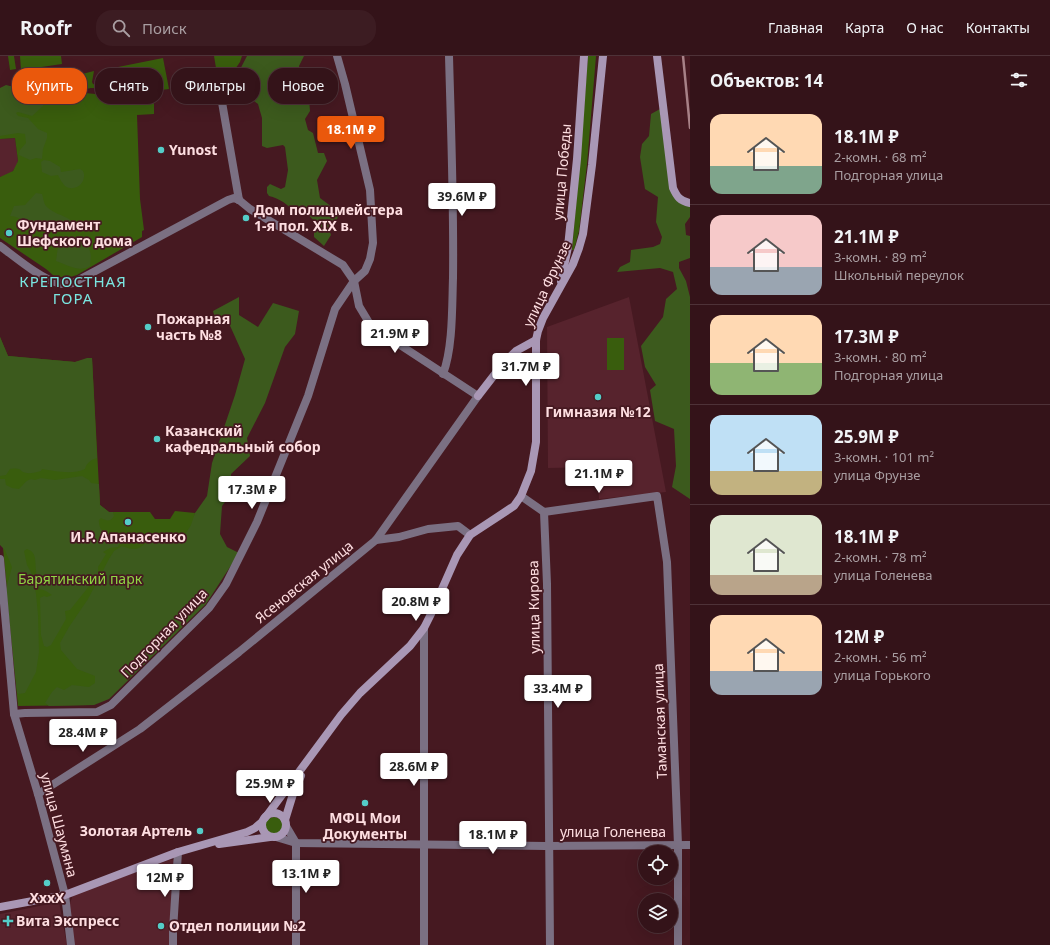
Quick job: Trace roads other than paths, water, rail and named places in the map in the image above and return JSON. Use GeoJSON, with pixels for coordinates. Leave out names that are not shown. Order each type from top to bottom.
{"type":"FeatureCollection","features":[{"type":"Feature","properties":{"kind":"main road","name":"улица Победы"},"geometry":{"type":"LineString","coordinates":[[559,289],[569,240],[577,159],[584,56]]}},
{"type":"Feature","properties":{"kind":"main road","name":"улица Фрунзе"},"geometry":{"type":"LineString","coordinates":[[263,820],[341,715],[360,693],[410,646],[424,628],[454,561],[470,535],[514,506],[521,496],[531,471],[536,442],[536,340],[544,318],[573,264],[583,234],[592,165],[603,56]]}},
{"type":"Feature","properties":{"kind":"main road"},"geometry":{"type":"LineString","coordinates":[[657,56],[673,188],[677,197],[682,201],[690,202]]}},
{"type":"Feature","properties":{"kind":"main road","name":"Ясеновская улица"},"geometry":{"type":"LineString","coordinates":[[478,396],[502,365],[516,351],[536,340]]}},
{"type":"Feature","properties":{"kind":"main road","name":"улица Фрунзе"},"geometry":{"type":"LineString","coordinates":[[285,823],[299,780],[313,754]]}},
{"type":"Feature","properties":{"kind":"main road"},"geometry":{"type":"LineString","coordinates":[[270,814],[281,816],[285,823],[284,831],[280,836],[273,837],[265,834],[263,829],[263,820],[270,814]]}},
{"type":"Feature","properties":{"kind":"main road","name":"улица Голенева"},"geometry":{"type":"LineString","coordinates":[[0,907],[65,895],[178,852],[247,832],[255,828],[263,820]]}},
{"type":"Feature","properties":{"kind":"main road","name":"улица Голенева"},"geometry":{"type":"LineString","coordinates":[[189,849],[273,837]]}},
{"type":"Feature","properties":{"kind":"street","name":"Подгорная улица"},"geometry":{"type":"LineString","coordinates":[[14,714],[98,712],[111,705],[209,608],[226,584],[257,522],[308,396],[335,310],[354,281],[365,271],[370,259],[373,243],[370,190],[346,84],[337,56]]}},
{"type":"Feature","properties":{"kind":"street"},"geometry":{"type":"LineString","coordinates":[[443,374],[447,363],[452,300],[453,254],[449,56]]}},
{"type":"Feature","properties":{"kind":"street"},"geometry":{"type":"LineString","coordinates":[[222,104],[239,200]]}},
{"type":"Feature","properties":{"kind":"street"},"geometry":{"type":"LineString","coordinates":[[0,246],[52,282],[69,284],[234,198],[343,264],[354,281],[359,306],[371,326],[478,396]]}},
{"type":"Feature","properties":{"kind":"street","name":"Ясеновская улица"},"geometry":{"type":"LineString","coordinates":[[38,794],[140,729],[376,540],[478,396]]}},
{"type":"Feature","properties":{"kind":"street"},"geometry":{"type":"LineString","coordinates":[[521,496],[544,512]]}},
{"type":"Feature","properties":{"kind":"street","name":"Таманская улица"},"geometry":{"type":"LineString","coordinates":[[544,512],[657,496],[667,562],[678,845]]}},
{"type":"Feature","properties":{"kind":"street","name":"улица Кирова"},"geometry":{"type":"LineString","coordinates":[[544,512],[547,584],[550,945]]}},
{"type":"Feature","properties":{"kind":"street"},"geometry":{"type":"LineString","coordinates":[[376,540],[399,537],[428,529],[458,526],[470,535]]}},
{"type":"Feature","properties":{"kind":"street","name":"улица Шаумяна"},"geometry":{"type":"LineString","coordinates":[[0,559],[14,714],[38,794],[65,895],[71,945]]}},
{"type":"Feature","properties":{"kind":"street"},"geometry":{"type":"LineString","coordinates":[[424,628],[424,945]]}},
{"type":"Feature","properties":{"kind":"street"},"geometry":{"type":"LineString","coordinates":[[285,823],[296,844],[296,945]]}},
{"type":"Feature","properties":{"kind":"street","name":"улица Голенева"},"geometry":{"type":"LineString","coordinates":[[273,837],[296,844],[638,845]]}},
{"type":"Feature","properties":{"kind":"street","name":"улица Голенева"},"geometry":{"type":"LineString","coordinates":[[678,845],[690,845]]}},
{"type":"Feature","properties":{"kind":"street"},"geometry":{"type":"LineString","coordinates":[[173,945],[178,852]]}},
{"type":"Feature","properties":{"kind":"street","name":"Таманская улица"},"geometry":{"type":"LineString","coordinates":[[678,885],[678,945]]}},
{"type":"Feature","properties":{"kind":"railway"},"geometry":{"type":"LineString","coordinates":[[683,56],[690,128]]}},
{"type":"Feature","properties":{"kind":"place","name":"Yunost"},"geometry":{"type":"Point","coordinates":[161,150]}},
{"type":"Feature","properties":{"kind":"place","name":"Дом полицмейстера 1-я пол. XIX в."},"geometry":{"type":"Point","coordinates":[246,218]}},
{"type":"Feature","properties":{"kind":"place","name":"Фундамент Шефского дома"},"geometry":{"type":"Point","coordinates":[9,233]}},
{"type":"Feature","properties":{"kind":"place","name":"Пожарная часть №8"},"geometry":{"type":"Point","coordinates":[148,327]}},
{"type":"Feature","properties":{"kind":"place","name":"Гимназия №12"},"geometry":{"type":"Point","coordinates":[598,397]}},
{"type":"Feature","properties":{"kind":"place","name":"Казанский кафедральный собор"},"geometry":{"type":"Point","coordinates":[157,439]}},
{"type":"Feature","properties":{"kind":"place","name":"И.Р. Апанасенко"},"geometry":{"type":"Point","coordinates":[128,522]}},
{"type":"Feature","properties":{"kind":"place","name":"МФЦ Мои Документы"},"geometry":{"type":"Point","coordinates":[365,803]}},
{"type":"Feature","properties":{"kind":"place","name":"Золотая Артель"},"geometry":{"type":"Point","coordinates":[200,831]}},
{"type":"Feature","properties":{"kind":"place","name":"XxxX"},"geometry":{"type":"Point","coordinates":[47,883]}},
{"type":"Feature","properties":{"kind":"place","name":"Вита Экспресс"},"geometry":{"type":"Point","coordinates":[8,921]}},
{"type":"Feature","properties":{"kind":"place","name":"Отдел полиции №2"},"geometry":{"type":"Point","coordinates":[161,926]}},
{"type":"Feature","properties":{"kind":"district","name":"КРЕПОСТНАЯ ГОРА"},"geometry":{"type":"Point","coordinates":[73,290]}},
{"type":"Feature","properties":{"kind":"park label","name":"Барятинский парк"},"geometry":{"type":"Point","coordinates":[80,579]}}]}
